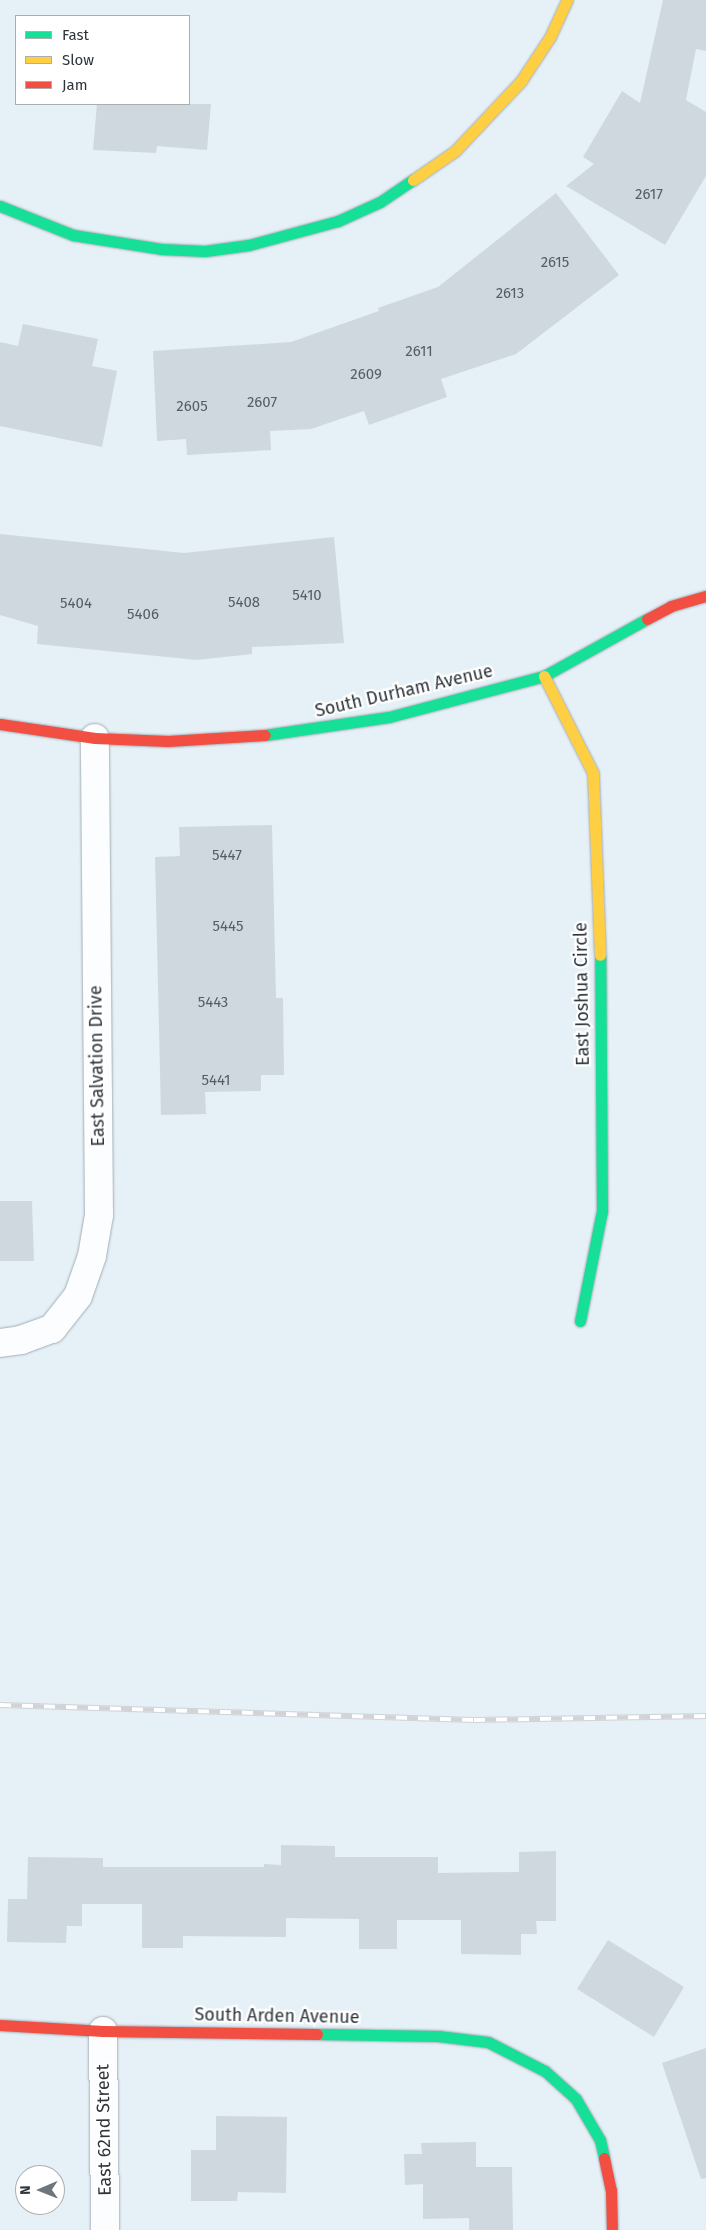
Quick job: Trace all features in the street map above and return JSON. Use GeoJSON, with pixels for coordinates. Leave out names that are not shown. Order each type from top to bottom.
{"type":"FeatureCollection","features":[{"type":"Feature","properties":{"kind":"street"},"geometry":{"type":"LineString","coordinates":[[0,206],[73,235],[161,249],[205,250],[249,245],[338,221],[417,180],[462,145],[521,81],[550,37],[567,0]]}},
{"type":"Feature","properties":{"kind":"street","name":"South Durham Avenue"},"geometry":{"type":"LineString","coordinates":[[0,724],[94,738],[168,741],[304,732],[390,717],[544,676],[671,606],[706,596]]}},
{"type":"Feature","properties":{"kind":"street","name":"East Joshua Circle"},"geometry":{"type":"LineString","coordinates":[[544,676],[593,773],[601,969],[602,1211],[580,1321]]}},
{"type":"Feature","properties":{"kind":"street","name":"East Salvation Drive"},"geometry":{"type":"LineString","coordinates":[[0,1343],[21,1340],[52,1329],[78,1296],[92,1256],[99,1215],[94,738]]}},
{"type":"Feature","properties":{"kind":"street","name":"South Arden Avenue"},"geometry":{"type":"LineString","coordinates":[[0,2025],[103,2031],[438,2036],[488,2042],[545,2071],[576,2099],[600,2140],[611,2190],[612,2230]]}},
{"type":"Feature","properties":{"kind":"street","name":"East 62nd Street"},"geometry":{"type":"LineString","coordinates":[[103,2031],[105,2230]]}},
{"type":"Feature","properties":{"kind":"building"},"geometry":{"type":"Polygon","coordinates":[[[663,0],[706,0],[706,51],[696,49],[686,100],[706,112],[706,176],[665,245],[566,186],[594,164],[583,157],[622,91],[640,103],[663,0]]]}},
{"type":"Feature","properties":{"kind":"building"},"geometry":{"type":"Polygon","coordinates":[[[211,104],[207,150],[157,146],[156,153],[93,150],[97,105],[211,104]]]}},
{"type":"Feature","properties":{"kind":"building"},"geometry":{"type":"Polygon","coordinates":[[[556,193],[619,275],[516,354],[441,379],[447,397],[369,425],[364,411],[311,429],[270,431],[271,450],[187,455],[186,439],[157,441],[153,351],[291,342],[379,311],[378,308],[438,287],[556,193]]]}},
{"type":"Feature","properties":{"kind":"building"},"geometry":{"type":"Polygon","coordinates":[[[23,324],[98,339],[92,366],[117,371],[102,447],[0,426],[0,342],[18,346],[23,324]]]}},
{"type":"Feature","properties":{"kind":"building"},"geometry":{"type":"Polygon","coordinates":[[[0,534],[184,553],[334,537],[344,643],[252,647],[252,654],[197,660],[37,644],[38,626],[0,615],[0,534]]]}},
{"type":"Feature","properties":{"kind":"building"},"geometry":{"type":"Polygon","coordinates":[[[272,825],[276,998],[283,998],[284,1075],[261,1075],[261,1091],[205,1092],[206,1114],[161,1115],[155,857],[180,856],[179,827],[272,825]]]}},
{"type":"Feature","properties":{"kind":"building"},"geometry":{"type":"Polygon","coordinates":[[[0,1201],[32,1201],[34,1261],[0,1261],[0,1201]]]}},
{"type":"Feature","properties":{"kind":"building"},"geometry":{"type":"Polygon","coordinates":[[[281,1845],[335,1846],[335,1857],[438,1857],[438,1873],[519,1872],[519,1852],[556,1851],[556,1921],[536,1921],[537,1934],[521,1934],[521,1955],[461,1954],[461,1920],[397,1920],[397,1949],[359,1949],[359,1919],[286,1918],[286,1937],[183,1936],[183,1948],[142,1948],[142,1904],[82,1904],[82,1926],[67,1926],[66,1943],[7,1942],[8,1899],[27,1899],[28,1857],[103,1858],[103,1867],[264,1867],[264,1864],[281,1865],[281,1845]]]}},
{"type":"Feature","properties":{"kind":"building"},"geometry":{"type":"Polygon","coordinates":[[[608,1940],[684,1987],[654,2037],[577,1989],[608,1940]]]}},
{"type":"Feature","properties":{"kind":"building"},"geometry":{"type":"Polygon","coordinates":[[[706,2048],[706,2178],[701,2179],[662,2063],[706,2048]]]}},
{"type":"Feature","properties":{"kind":"building"},"geometry":{"type":"Polygon","coordinates":[[[216,2116],[287,2117],[286,2193],[238,2192],[237,2201],[191,2201],[191,2150],[216,2150],[216,2116]]]}},
{"type":"Feature","properties":{"kind":"building"},"geometry":{"type":"Polygon","coordinates":[[[476,2142],[476,2167],[512,2167],[513,2230],[469,2230],[469,2218],[423,2219],[423,2184],[405,2185],[404,2154],[422,2154],[421,2143],[476,2142]]]}},
{"type":"Feature","properties":{"kind":"railway"},"geometry":{"type":"LineString","coordinates":[[0,1705],[474,1720],[706,1716]]}},
{"type":"Feature","properties":{"kind":"traffic: fast"},"geometry":{"type":"LineString","coordinates":[[0,206],[73,235],[161,249],[205,251],[249,245],[338,221],[380,202],[413,180]]}},
{"type":"Feature","properties":{"kind":"traffic: fast"},"geometry":{"type":"LineString","coordinates":[[265,735],[389,717],[544,676],[647,619]]}},
{"type":"Feature","properties":{"kind":"traffic: fast"},"geometry":{"type":"LineString","coordinates":[[580,1321],[602,1211],[600,955]]}},
{"type":"Feature","properties":{"kind":"traffic: fast"},"geometry":{"type":"LineString","coordinates":[[317,2034],[438,2036],[488,2042],[545,2071],[576,2099],[600,2140],[604,2158]]}},
{"type":"Feature","properties":{"kind":"traffic: slow"},"geometry":{"type":"LineString","coordinates":[[413,180],[455,151],[521,81],[550,37],[567,0]]}},
{"type":"Feature","properties":{"kind":"traffic: slow"},"geometry":{"type":"LineString","coordinates":[[544,676],[593,773],[600,955]]}},
{"type":"Feature","properties":{"kind":"traffic: jam"},"geometry":{"type":"LineString","coordinates":[[647,619],[671,606],[706,596]]}},
{"type":"Feature","properties":{"kind":"traffic: jam"},"geometry":{"type":"LineString","coordinates":[[0,724],[95,738],[168,741],[265,735]]}},
{"type":"Feature","properties":{"kind":"traffic: jam"},"geometry":{"type":"LineString","coordinates":[[0,2025],[103,2031],[317,2034]]}},
{"type":"Feature","properties":{"kind":"traffic: jam"},"geometry":{"type":"LineString","coordinates":[[604,2158],[611,2190],[612,2230]]}}]}
